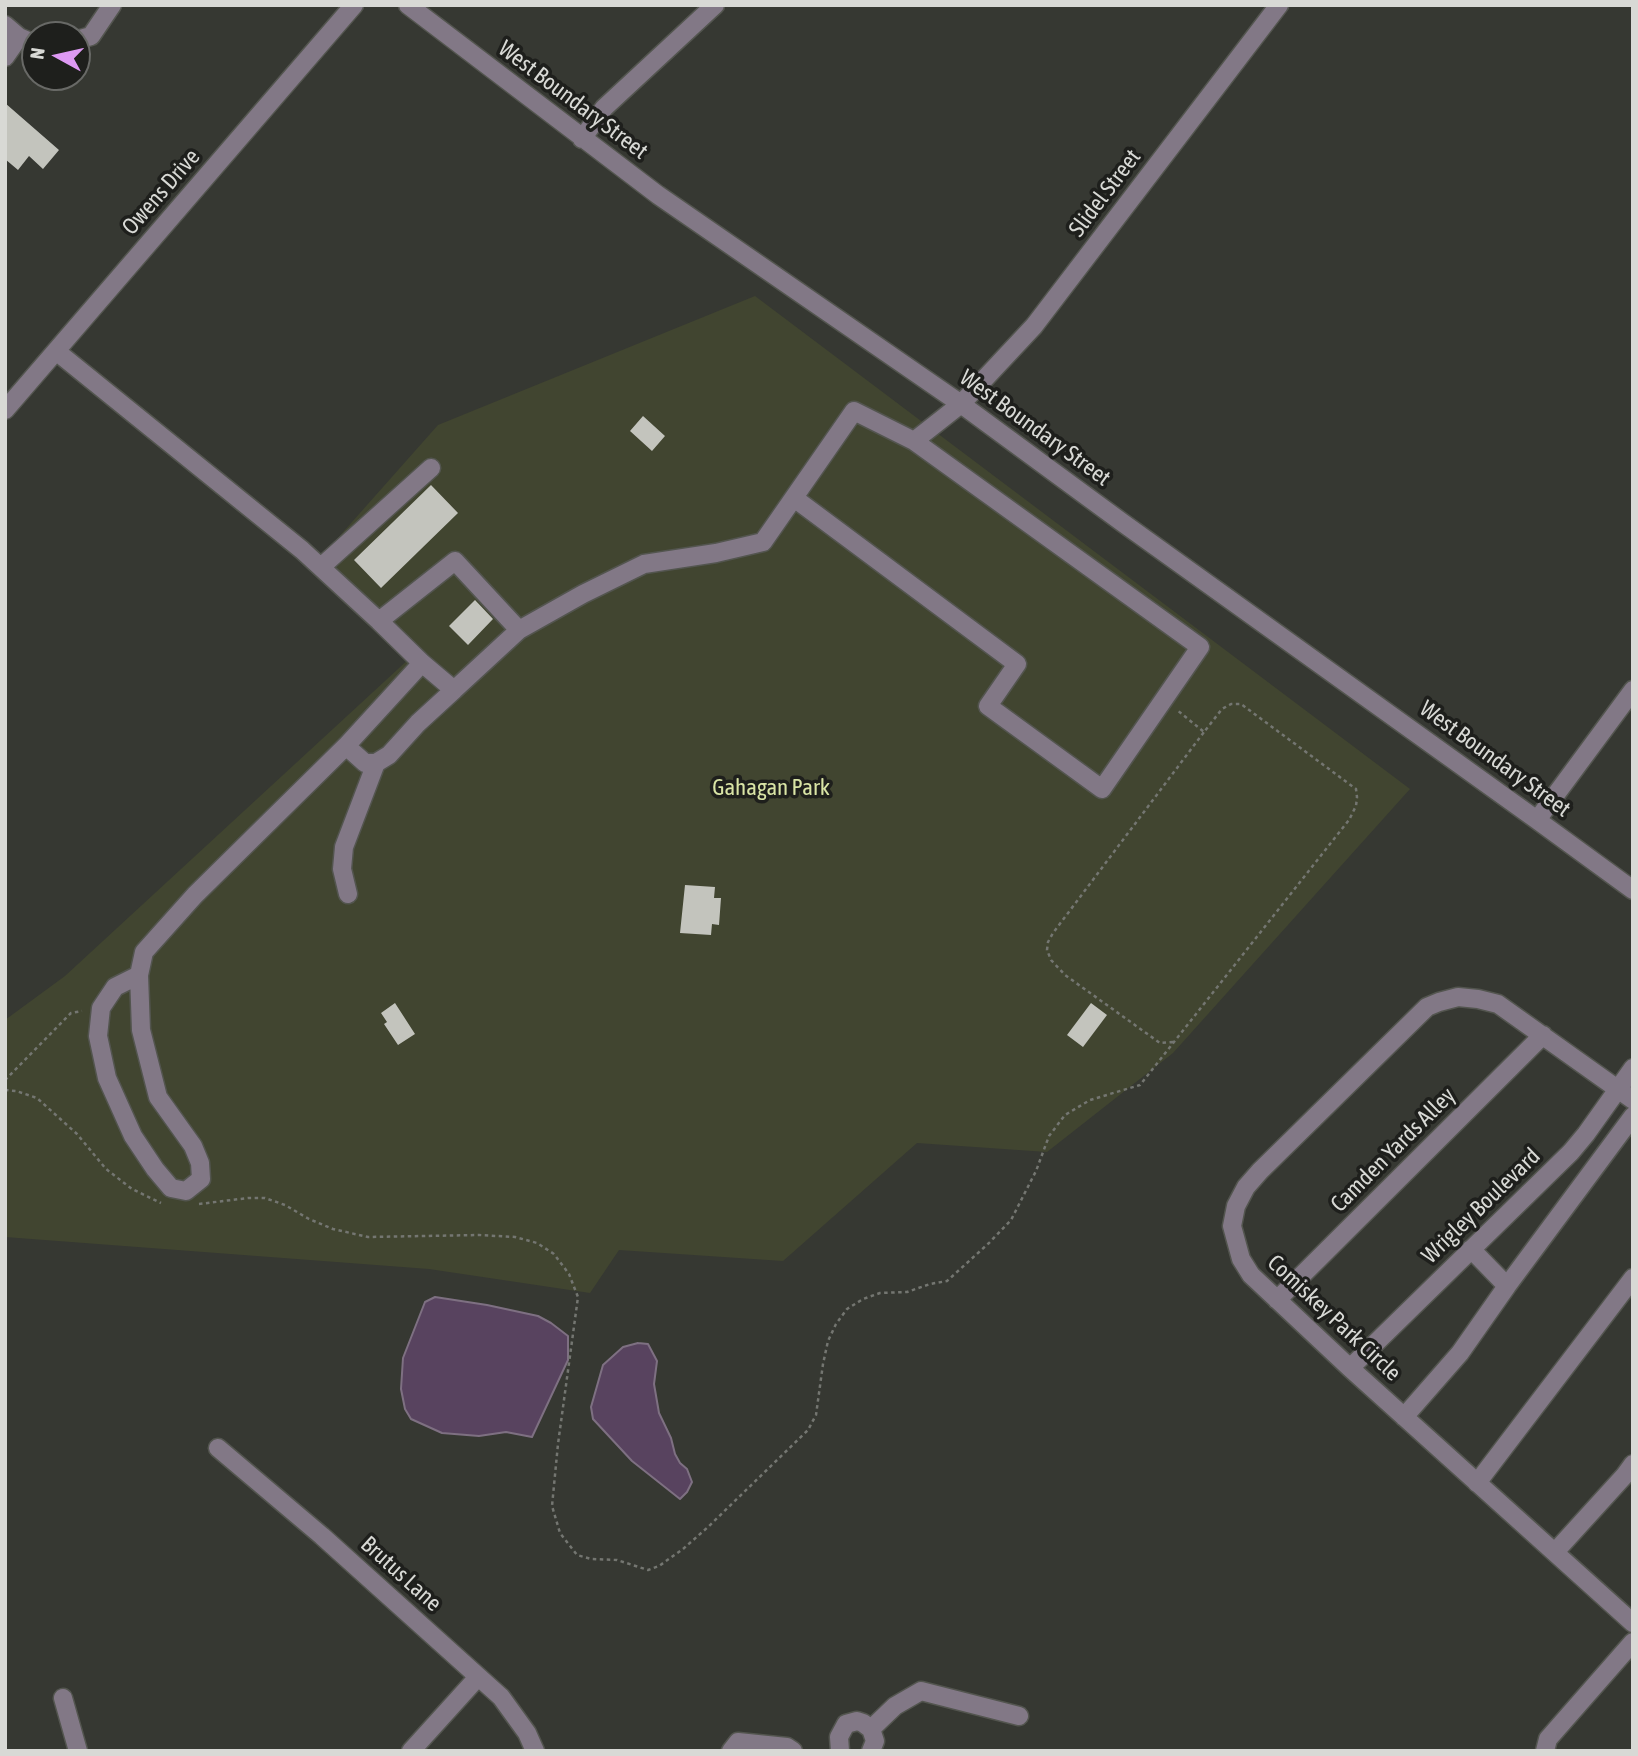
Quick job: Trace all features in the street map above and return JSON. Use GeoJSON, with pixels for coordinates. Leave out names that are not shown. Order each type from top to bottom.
{"type":"FeatureCollection","features":[{"type":"Feature","properties":{"kind":"street"},"geometry":{"type":"LineString","coordinates":[[91,35],[112,5]]}},
{"type":"Feature","properties":{"kind":"street","name":"Owens Drive"},"geometry":{"type":"LineString","coordinates":[[5,410],[354,5]]}},
{"type":"Feature","properties":{"kind":"street","name":"West Boundary Street"},"geometry":{"type":"LineString","coordinates":[[408,5],[658,195],[961,404],[1633,890]]}},
{"type":"Feature","properties":{"kind":"street"},"geometry":{"type":"LineString","coordinates":[[582,139],[604,108],[715,5]]}},
{"type":"Feature","properties":{"kind":"street","name":"Slidel Street"},"geometry":{"type":"LineString","coordinates":[[914,441],[961,404],[1034,326],[1279,5]]}},
{"type":"Feature","properties":{"kind":"street"},"geometry":{"type":"LineString","coordinates":[[5,57],[20,35]]}},
{"type":"Feature","properties":{"kind":"street"},"geometry":{"type":"LineString","coordinates":[[57,351],[302,550],[454,690]]}},
{"type":"Feature","properties":{"kind":"street"},"geometry":{"type":"LineString","coordinates":[[346,746],[365,763],[376,763],[389,755],[436,705],[519,630],[583,593],[644,564],[716,553],[763,542],[854,411],[914,441],[1200,648],[1102,789],[988,706],[1017,664],[794,498]]}},
{"type":"Feature","properties":{"kind":"street"},"geometry":{"type":"LineString","coordinates":[[321,568],[431,468]]}},
{"type":"Feature","properties":{"kind":"street"},"geometry":{"type":"LineString","coordinates":[[379,621],[455,561],[519,630]]}},
{"type":"Feature","properties":{"kind":"street"},"geometry":{"type":"LineString","coordinates":[[139,975],[115,987],[101,1009],[98,1036],[107,1079],[133,1136],[155,1169],[171,1188],[186,1191],[201,1179],[200,1163],[193,1146],[158,1097],[141,1030],[139,975],[144,953],[187,904],[346,746],[422,663]]}},
{"type":"Feature","properties":{"kind":"street"},"geometry":{"type":"LineString","coordinates":[[1537,820],[1633,690]]}},
{"type":"Feature","properties":{"kind":"street"},"geometry":{"type":"LineString","coordinates":[[348,894],[342,869],[344,847],[376,763]]}},
{"type":"Feature","properties":{"kind":"street","name":"Comiskey Park Circle"},"geometry":{"type":"LineString","coordinates":[[1633,1100],[1498,1003],[1458,997],[1439,1002],[1427,1007],[1270,1161],[1246,1187],[1236,1206],[1232,1226],[1241,1259],[1251,1275],[1633,1623]]}},
{"type":"Feature","properties":{"kind":"street","name":"Camden Yards Alley"},"geometry":{"type":"LineString","coordinates":[[1278,1300],[1543,1035]]}},
{"type":"Feature","properties":{"kind":"street","name":"Wrigley Boulevard"},"geometry":{"type":"LineString","coordinates":[[1350,1368],[1571,1152],[1633,1068]]}},
{"type":"Feature","properties":{"kind":"street"},"geometry":{"type":"LineString","coordinates":[[1405,1417],[1460,1353],[1633,1116]]}},
{"type":"Feature","properties":{"kind":"street"},"geometry":{"type":"LineString","coordinates":[[1471,1249],[1507,1286]]}},
{"type":"Feature","properties":{"kind":"street"},"geometry":{"type":"LineString","coordinates":[[1477,1482],[1633,1278]]}},
{"type":"Feature","properties":{"kind":"street","name":"Brutus Lane"},"geometry":{"type":"LineString","coordinates":[[218,1448],[322,1536],[501,1697],[527,1733],[535,1751]]}},
{"type":"Feature","properties":{"kind":"street"},"geometry":{"type":"LineString","coordinates":[[1555,1552],[1630,1474]]}},
{"type":"Feature","properties":{"kind":"street"},"geometry":{"type":"LineString","coordinates":[[1545,1751],[1548,1739],[1633,1642]]}},
{"type":"Feature","properties":{"kind":"street"},"geometry":{"type":"LineString","coordinates":[[411,1751],[478,1677]]}},
{"type":"Feature","properties":{"kind":"street"},"geometry":{"type":"LineString","coordinates":[[871,1729],[895,1706],[921,1691],[1019,1716]]}},
{"type":"Feature","properties":{"kind":"street"},"geometry":{"type":"LineString","coordinates":[[63,1698],[78,1751]]}},
{"type":"Feature","properties":{"kind":"street"},"geometry":{"type":"LineString","coordinates":[[840,1751],[839,1737],[846,1724],[857,1721],[871,1729],[875,1741],[871,1751]]}},
{"type":"Feature","properties":{"kind":"street"},"geometry":{"type":"LineString","coordinates":[[731,1751],[738,1742],[787,1747],[793,1751]]}},
{"type":"Feature","properties":{"kind":"path"},"geometry":{"type":"LineString","coordinates":[[1164,700],[1204,732]]}},
{"type":"Feature","properties":{"kind":"path"},"geometry":{"type":"LineString","coordinates":[[196,1204],[265,1198],[285,1205],[332,1230],[368,1237],[515,1237],[537,1243],[554,1254],[569,1274],[578,1297],[552,1506],[560,1533],[577,1555],[591,1559],[617,1560],[648,1570],[659,1566],[683,1549],[808,1430],[816,1415],[822,1364],[828,1341],[847,1309],[880,1293],[907,1292],[947,1281],[1011,1220],[1036,1171],[1049,1136],[1065,1115],[1090,1100],[1140,1085],[1174,1042],[1349,820],[1356,806],[1356,789],[1241,704],[1222,709],[1048,942],[1047,950],[1051,960],[1065,975],[1160,1043],[1174,1042]]}},
{"type":"Feature","properties":{"kind":"path"},"geometry":{"type":"LineString","coordinates":[[5,1080],[71,1013],[101,1009]]}},
{"type":"Feature","properties":{"kind":"path"},"geometry":{"type":"LineString","coordinates":[[5,1090],[37,1098],[77,1134],[106,1169],[132,1189],[159,1203],[171,1204]]}},
{"type":"Feature","properties":{"kind":"green space","name":"Gahagan Park"},"geometry":{"type":"Polygon","coordinates":[[[755,296],[1410,789],[1173,1053],[1047,1152],[917,1143],[783,1261],[619,1250],[590,1293],[429,1269],[5,1237],[5,1020],[65,976],[411,657],[313,566],[438,425],[755,296]]]}},
{"type":"Feature","properties":{"kind":"shaded area"},"geometry":{"type":"Polygon","coordinates":[[[435,1297],[538,1316],[568,1336],[568,1360],[532,1437],[506,1432],[479,1436],[442,1433],[411,1419],[405,1409],[401,1389],[403,1358],[425,1302],[435,1297]]]}},
{"type":"Feature","properties":{"kind":"shaded area"},"geometry":{"type":"Polygon","coordinates":[[[638,1343],[648,1344],[657,1361],[654,1384],[659,1413],[675,1454],[687,1469],[692,1482],[680,1499],[632,1461],[593,1419],[591,1407],[603,1365],[623,1347],[638,1343]]]}},
{"type":"Feature","properties":{"kind":"building"},"geometry":{"type":"Polygon","coordinates":[[[5,103],[59,150],[43,169],[29,156],[18,170],[5,159],[5,103]]]}},
{"type":"Feature","properties":{"kind":"building"},"geometry":{"type":"Polygon","coordinates":[[[643,416],[665,436],[652,451],[630,431],[643,416]]]}},
{"type":"Feature","properties":{"kind":"building"},"geometry":{"type":"Polygon","coordinates":[[[431,485],[458,513],[381,588],[354,560],[431,485]]]}},
{"type":"Feature","properties":{"kind":"building"},"geometry":{"type":"Polygon","coordinates":[[[475,600],[493,619],[468,645],[449,626],[475,600]]]}},
{"type":"Feature","properties":{"kind":"building"},"geometry":{"type":"Polygon","coordinates":[[[685,885],[715,887],[714,898],[721,898],[719,925],[712,924],[711,935],[680,933],[685,885]]]}},
{"type":"Feature","properties":{"kind":"building"},"geometry":{"type":"Polygon","coordinates":[[[395,1003],[415,1034],[398,1045],[384,1024],[387,1022],[381,1013],[395,1003]]]}},
{"type":"Feature","properties":{"kind":"building"},"geometry":{"type":"Polygon","coordinates":[[[1091,1003],[1107,1015],[1083,1047],[1067,1035],[1091,1003]]]}}]}
